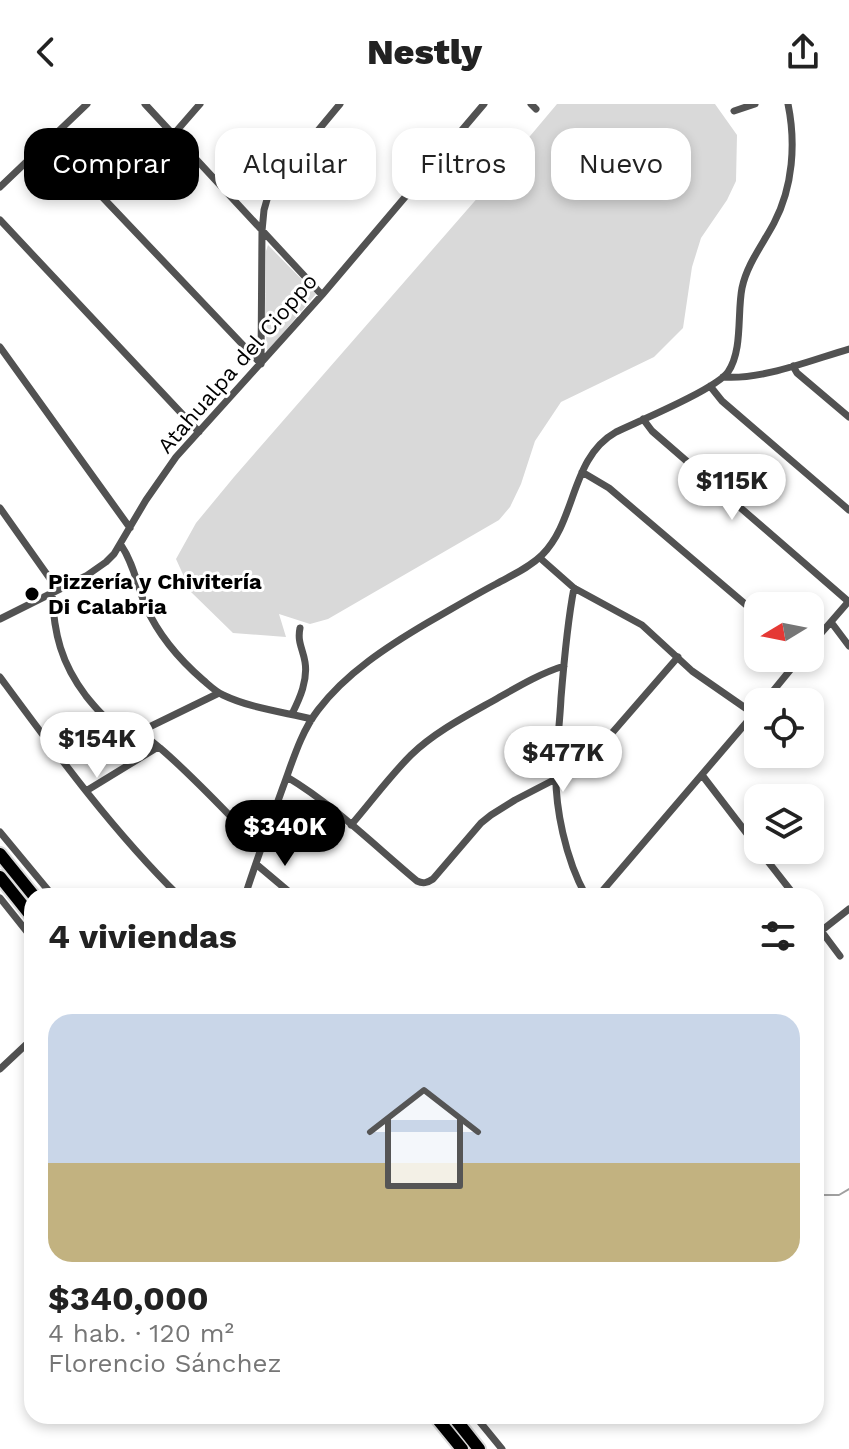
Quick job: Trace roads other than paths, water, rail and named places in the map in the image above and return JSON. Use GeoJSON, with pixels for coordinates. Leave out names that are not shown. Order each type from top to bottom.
{"type":"FeatureCollection","features":[{"type":"Feature","properties":{"kind":"highway"},"geometry":{"type":"LineString","coordinates":[[0,854],[28,888]]}},
{"type":"Feature","properties":{"kind":"highway"},"geometry":{"type":"LineString","coordinates":[[0,877],[24,907]]}},
{"type":"Feature","properties":{"kind":"highway"},"geometry":{"type":"LineString","coordinates":[[442,1424],[462,1449]]}},
{"type":"Feature","properties":{"kind":"highway"},"geometry":{"type":"LineString","coordinates":[[459,1424],[479,1449]]}},
{"type":"Feature","properties":{"kind":"highway"},"geometry":{"type":"LineString","coordinates":[[465,1424],[479,1449]]}},
{"type":"Feature","properties":{"kind":"street"},"geometry":{"type":"LineString","coordinates":[[62,128],[87,104]]}},
{"type":"Feature","properties":{"kind":"street"},"geometry":{"type":"LineString","coordinates":[[145,104],[167,128]]}},
{"type":"Feature","properties":{"kind":"street"},"geometry":{"type":"LineString","coordinates":[[179,128],[200,104]]}},
{"type":"Feature","properties":{"kind":"street"},"geometry":{"type":"LineString","coordinates":[[261,364],[262,231],[268,196],[276,181],[340,104]]}},
{"type":"Feature","properties":{"kind":"street","name":"Atahualpa del Cioppo"},"geometry":{"type":"LineString","coordinates":[[0,619],[106,562],[121,545],[176,457],[322,295],[484,104]]}},
{"type":"Feature","properties":{"kind":"street"},"geometry":{"type":"LineString","coordinates":[[734,111],[755,104]]}},
{"type":"Feature","properties":{"kind":"street"},"geometry":{"type":"LineString","coordinates":[[248,888],[287,777],[312,719],[330,697],[377,654],[540,558],[552,543],[582,472],[604,440],[710,386],[729,371],[735,353],[745,277],[776,220],[786,194],[792,146],[788,104]]}},
{"type":"Feature","properties":{"kind":"street"},"geometry":{"type":"LineString","coordinates":[[199,163],[322,295]]}},
{"type":"Feature","properties":{"kind":"street"},"geometry":{"type":"LineString","coordinates":[[0,187],[24,164]]}},
{"type":"Feature","properties":{"kind":"street"},"geometry":{"type":"LineString","coordinates":[[105,200],[261,364]]}},
{"type":"Feature","properties":{"kind":"street"},"geometry":{"type":"LineString","coordinates":[[0,220],[199,432]]}},
{"type":"Feature","properties":{"kind":"street"},"geometry":{"type":"LineString","coordinates":[[0,347],[130,528]]}},
{"type":"Feature","properties":{"kind":"street"},"geometry":{"type":"LineString","coordinates":[[723,377],[743,377],[793,366],[849,349]]}},
{"type":"Feature","properties":{"kind":"street"},"geometry":{"type":"LineString","coordinates":[[793,366],[797,373],[849,417]]}},
{"type":"Feature","properties":{"kind":"street"},"geometry":{"type":"LineString","coordinates":[[710,386],[722,401],[849,510]]}},
{"type":"Feature","properties":{"kind":"street"},"geometry":{"type":"LineString","coordinates":[[643,419],[652,431],[849,602],[824,630]]}},
{"type":"Feature","properties":{"kind":"street"},"geometry":{"type":"LineString","coordinates":[[582,472],[609,488],[744,603]]}},
{"type":"Feature","properties":{"kind":"street"},"geometry":{"type":"LineString","coordinates":[[0,508],[55,592],[54,619],[59,647],[72,676],[104,716],[118,726],[139,732],[158,747],[188,773],[261,848]]}},
{"type":"Feature","properties":{"kind":"street"},"geometry":{"type":"LineString","coordinates":[[121,545],[128,555],[146,609],[168,644],[185,663],[219,693],[241,702],[312,719]]}},
{"type":"Feature","properties":{"kind":"street"},"geometry":{"type":"LineString","coordinates":[[540,558],[574,588],[642,625],[692,671],[744,704]]}},
{"type":"Feature","properties":{"kind":"street"},"geometry":{"type":"LineString","coordinates":[[574,588],[564,666],[556,780],[567,848],[582,888]]}},
{"type":"Feature","properties":{"kind":"street"},"geometry":{"type":"LineString","coordinates":[[831,622],[849,646]]}},
{"type":"Feature","properties":{"kind":"street"},"geometry":{"type":"LineString","coordinates":[[292,714],[306,678],[298,641],[300,628]]}},
{"type":"Feature","properties":{"kind":"street"},"geometry":{"type":"LineString","coordinates":[[287,777],[303,786],[421,883],[433,879],[491,815],[583,763],[601,747],[678,657]]}},
{"type":"Feature","properties":{"kind":"street"},"geometry":{"type":"LineString","coordinates":[[351,825],[411,755],[445,728],[550,670],[564,666]]}},
{"type":"Feature","properties":{"kind":"street"},"geometry":{"type":"LineString","coordinates":[[775,688],[789,672]]}},
{"type":"Feature","properties":{"kind":"street"},"geometry":{"type":"LineString","coordinates":[[0,677],[86,791],[171,888]]}},
{"type":"Feature","properties":{"kind":"street"},"geometry":{"type":"LineString","coordinates":[[139,732],[219,693]]}},
{"type":"Feature","properties":{"kind":"street"},"geometry":{"type":"LineString","coordinates":[[605,888],[744,725]]}},
{"type":"Feature","properties":{"kind":"street"},"geometry":{"type":"LineString","coordinates":[[86,791],[158,747]]}},
{"type":"Feature","properties":{"kind":"street"},"geometry":{"type":"LineString","coordinates":[[702,775],[744,830]]}},
{"type":"Feature","properties":{"kind":"street"},"geometry":{"type":"LineString","coordinates":[[0,832],[46,888]]}},
{"type":"Feature","properties":{"kind":"street"},"geometry":{"type":"LineString","coordinates":[[256,864],[284,888]]}},
{"type":"Feature","properties":{"kind":"street"},"geometry":{"type":"LineString","coordinates":[[770,864],[789,888]]}},
{"type":"Feature","properties":{"kind":"street"},"geometry":{"type":"LineString","coordinates":[[0,898],[24,928]]}},
{"type":"Feature","properties":{"kind":"street"},"geometry":{"type":"LineString","coordinates":[[824,924],[849,909]]}},
{"type":"Feature","properties":{"kind":"street"},"geometry":{"type":"LineString","coordinates":[[824,935],[840,956]]}},
{"type":"Feature","properties":{"kind":"street"},"geometry":{"type":"LineString","coordinates":[[0,1069],[24,1046]]}},
{"type":"Feature","properties":{"kind":"street"},"geometry":{"type":"LineString","coordinates":[[482,1424],[502,1449]]}},
{"type":"Feature","properties":{"kind":"waterway"},"geometry":{"type":"LineString","coordinates":[[824,1195],[839,1195],[849,1189]]}},
{"type":"Feature","properties":{"kind":"place","name":"Pizzería y Chivitería Di Calabria"},"geometry":{"type":"Point","coordinates":[32,594]}}]}
